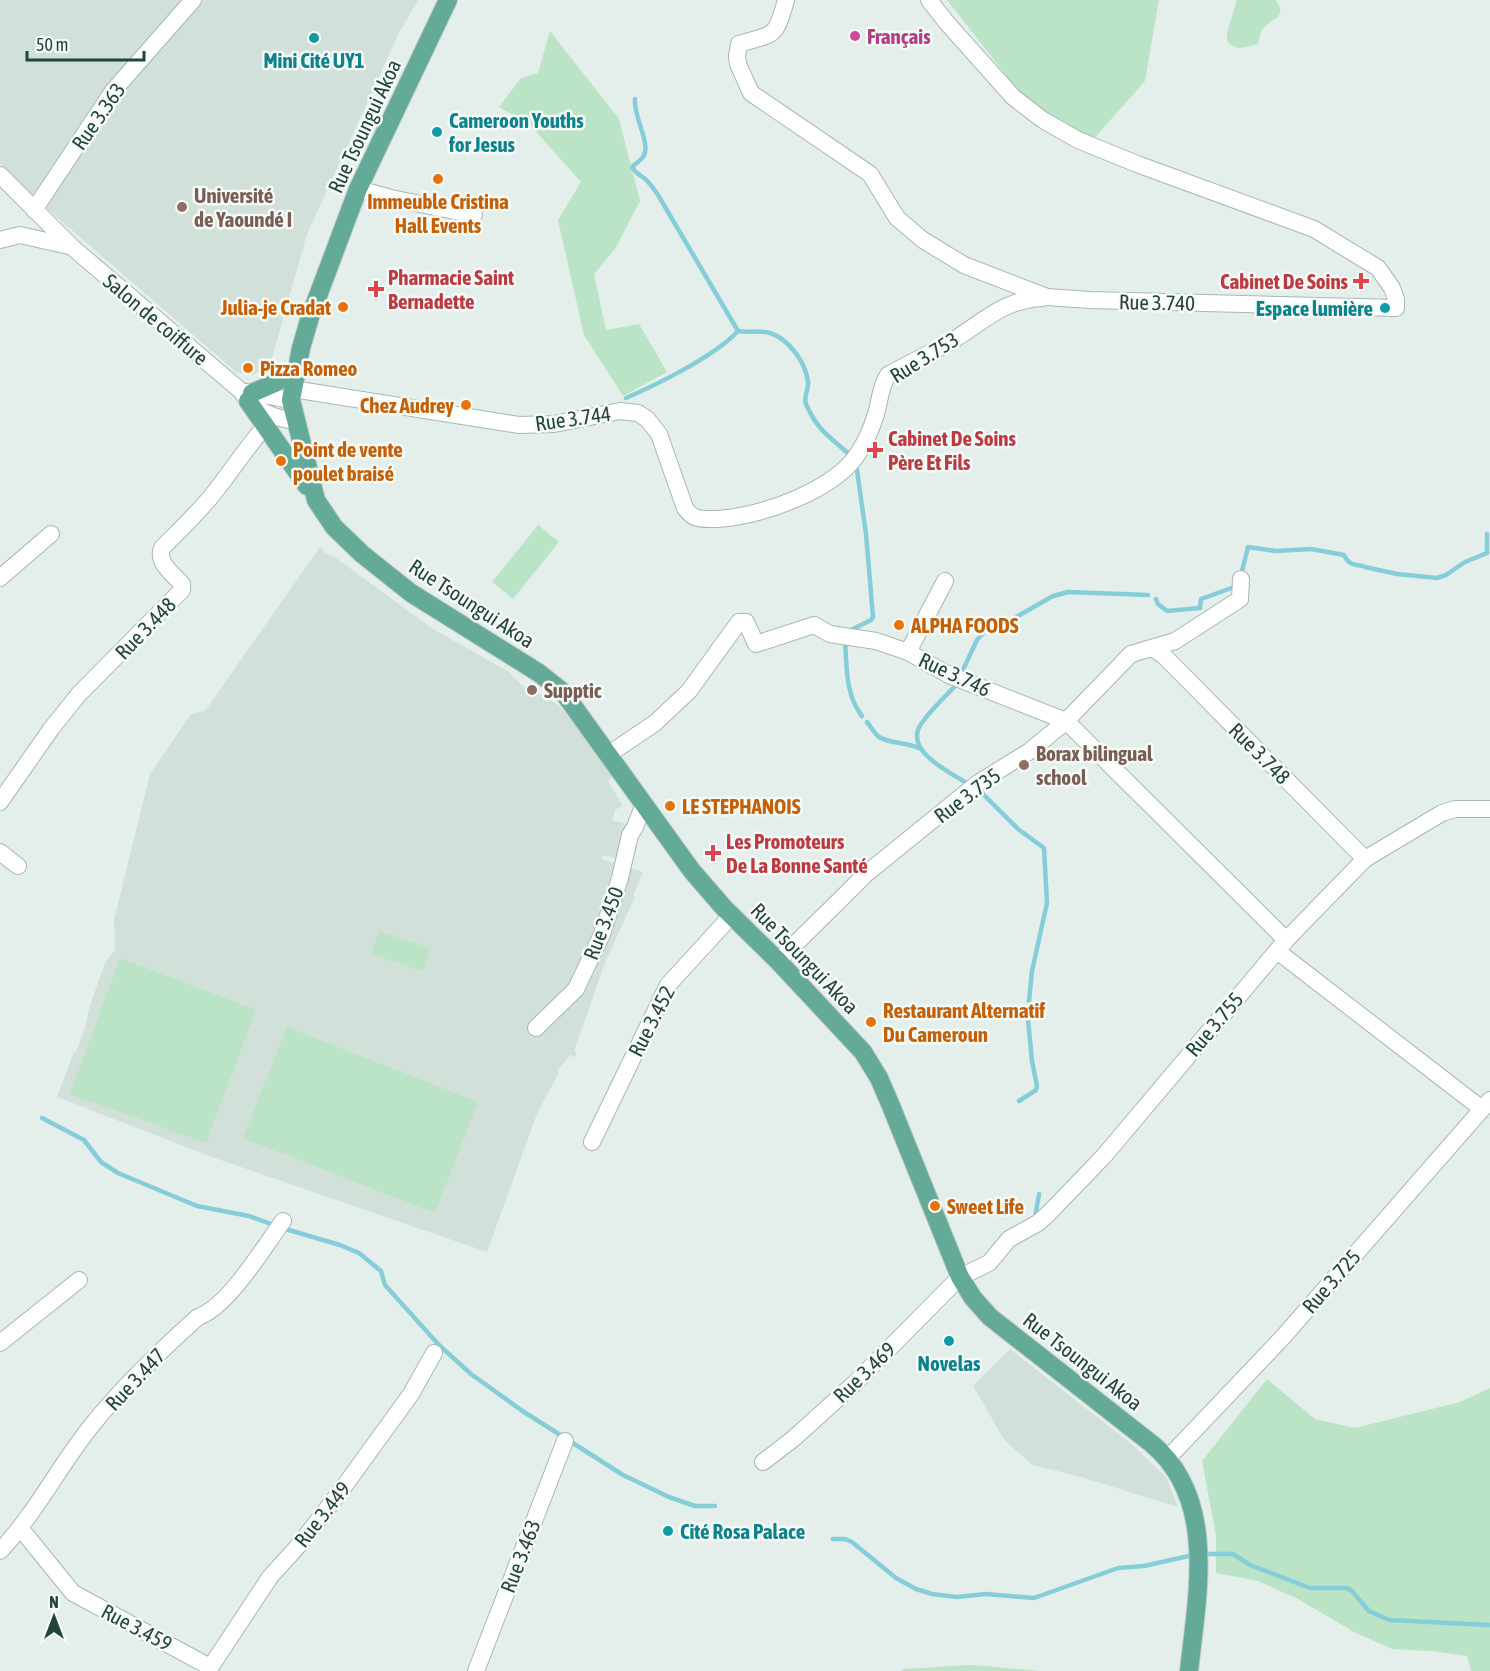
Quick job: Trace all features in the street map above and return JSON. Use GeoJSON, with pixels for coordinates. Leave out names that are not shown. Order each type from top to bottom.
{"type":"FeatureCollection","features":[{"type":"Feature","properties":{"kind":"main road","name":"Rue Tsoungui Akoa"},"geometry":{"type":"LineString","coordinates":[[448,0],[358,189],[310,317],[292,394],[296,421],[316,500],[334,527],[362,554],[411,593],[539,673],[563,692],[692,871],[724,908],[778,961],[863,1052],[879,1078],[960,1277],[973,1298],[990,1317],[1168,1458],[1186,1488],[1193,1511],[1200,1560],[1189,1671]]}},
{"type":"Feature","properties":{"kind":"main road"},"geometry":{"type":"LineString","coordinates":[[297,370],[247,395],[316,500]]}},
{"type":"Feature","properties":{"kind":"street","name":"Rue 3.363"},"geometry":{"type":"LineString","coordinates":[[34,210],[113,91],[193,0]]}},
{"type":"Feature","properties":{"kind":"street","name":"Rue 3.740"},"geometry":{"type":"LineString","coordinates":[[786,0],[779,26],[772,34],[739,44],[737,48],[736,56],[740,72],[751,93],[870,174],[897,218],[945,255],[980,273],[1047,297],[1396,308],[1392,288],[1378,268],[1314,229],[1137,164],[1078,140],[1043,120],[1013,97],[929,0]]}},
{"type":"Feature","properties":{"kind":"street","name":"Salon de coiffure"},"geometry":{"type":"LineString","coordinates":[[0,175],[72,247],[247,395],[260,411],[277,418],[296,421]]}},
{"type":"Feature","properties":{"kind":"street"},"geometry":{"type":"LineString","coordinates":[[358,189],[391,198],[474,214]]}},
{"type":"Feature","properties":{"kind":"street"},"geometry":{"type":"LineString","coordinates":[[0,240],[20,235],[72,247]]}},
{"type":"Feature","properties":{"kind":"street","name":"Rue 3.753"},"geometry":{"type":"LineString","coordinates":[[854,459],[868,436],[884,381],[888,375],[955,339],[1002,308],[1023,299],[1047,297]]}},
{"type":"Feature","properties":{"kind":"street"},"geometry":{"type":"LineString","coordinates":[[247,395],[292,394]]}},
{"type":"Feature","properties":{"kind":"street","name":"Rue 3.744"},"geometry":{"type":"LineString","coordinates":[[292,394],[519,425],[555,424],[620,411],[638,413],[647,419],[659,434],[685,508],[693,517],[703,519],[755,513],[788,502],[827,482],[854,459]]}},
{"type":"Feature","properties":{"kind":"street","name":"Rue 3.448"},"geometry":{"type":"LineString","coordinates":[[0,802],[51,729],[79,694],[182,590],[182,584],[161,561],[162,548],[197,513],[247,446],[266,425]]}},
{"type":"Feature","properties":{"kind":"street"},"geometry":{"type":"LineString","coordinates":[[0,578],[51,534]]}},
{"type":"Feature","properties":{"kind":"street","name":"Rue 3.735"},"geometry":{"type":"LineString","coordinates":[[778,961],[866,874],[978,783],[1030,751],[1066,721],[1131,654],[1175,642],[1240,599],[1241,579]]}},
{"type":"Feature","properties":{"kind":"street"},"geometry":{"type":"LineString","coordinates":[[908,652],[945,581]]}},
{"type":"Feature","properties":{"kind":"street","name":"Rue 3.746"},"geometry":{"type":"LineString","coordinates":[[609,754],[654,723],[689,691],[739,622],[746,622],[756,644],[814,625],[830,634],[876,641],[908,652],[949,675],[1066,721],[1282,946],[1486,1105]]}},
{"type":"Feature","properties":{"kind":"street","name":"Rue 3.748"},"geometry":{"type":"LineString","coordinates":[[1153,649],[1163,655],[1365,859]]}},
{"type":"Feature","properties":{"kind":"street","name":"Rue 3.450"},"geometry":{"type":"LineString","coordinates":[[536,1028],[576,989],[602,934],[620,878],[630,835],[644,804]]}},
{"type":"Feature","properties":{"kind":"street","name":"Rue 3.755"},"geometry":{"type":"LineString","coordinates":[[960,1277],[989,1263],[1009,1239],[1038,1223],[1049,1213],[1104,1156],[1282,946],[1365,859],[1443,813],[1455,809],[1490,809]]}},
{"type":"Feature","properties":{"kind":"street"},"geometry":{"type":"LineString","coordinates":[[0,852],[18,866]]}},
{"type":"Feature","properties":{"kind":"street","name":"Rue 3.452"},"geometry":{"type":"LineString","coordinates":[[592,1142],[668,985],[732,915]]}},
{"type":"Feature","properties":{"kind":"street","name":"Rue 3.725"},"geometry":{"type":"LineString","coordinates":[[1168,1458],[1283,1336],[1486,1105]]}},
{"type":"Feature","properties":{"kind":"street","name":"Rue 3.447"},"geometry":{"type":"LineString","coordinates":[[0,1551],[21,1529],[91,1425],[150,1360],[198,1317],[207,1313],[237,1284],[283,1221]]}},
{"type":"Feature","properties":{"kind":"street","name":"Rue 3.469"},"geometry":{"type":"LineString","coordinates":[[763,1462],[794,1439],[855,1383],[960,1277]]}},
{"type":"Feature","properties":{"kind":"street"},"geometry":{"type":"LineString","coordinates":[[0,1343],[79,1280]]}},
{"type":"Feature","properties":{"kind":"street","name":"Rue 3.449"},"geometry":{"type":"LineString","coordinates":[[209,1669],[270,1577],[326,1510],[411,1394],[434,1353]]}},
{"type":"Feature","properties":{"kind":"street","name":"Rue 3.463"},"geometry":{"type":"LineString","coordinates":[[476,1671],[565,1441]]}},
{"type":"Feature","properties":{"kind":"street","name":"Rue 3.459"},"geometry":{"type":"LineString","coordinates":[[21,1529],[73,1593],[209,1669]]}},
{"type":"Feature","properties":{"kind":"shaded area","name":"Université de Yaoundé I"},"geometry":{"type":"Polygon","coordinates":[[[0,0],[418,0],[399,33],[307,234],[270,365],[253,375],[236,372],[14,180],[0,163],[0,0]]]}},
{"type":"Feature","properties":{"kind":"shaded area"},"geometry":{"type":"Polygon","coordinates":[[[320,547],[325,553],[336,558],[433,629],[509,672],[520,684],[558,705],[613,775],[608,781],[623,806],[615,810],[612,820],[631,825],[622,860],[603,855],[601,859],[643,872],[633,896],[636,899],[605,963],[574,1051],[577,1053],[575,1057],[570,1055],[557,1071],[559,1073],[538,1111],[487,1252],[212,1157],[57,1097],[85,1028],[90,1005],[105,963],[115,950],[114,920],[150,774],[191,714],[205,711],[320,547]]]}},
{"type":"Feature","properties":{"kind":"shaded area"},"geometry":{"type":"Polygon","coordinates":[[[1010,1349],[1129,1442],[1166,1477],[1178,1507],[1081,1477],[1033,1465],[1005,1441],[973,1386],[1010,1349]]]}},
{"type":"Feature","properties":{"kind":"green space"},"geometry":{"type":"Polygon","coordinates":[[[947,0],[1159,0],[1145,81],[1090,143],[1031,107],[947,0]]]}},
{"type":"Feature","properties":{"kind":"green space"},"geometry":{"type":"Polygon","coordinates":[[[1237,0],[1276,0],[1279,6],[1279,15],[1262,30],[1258,44],[1238,48],[1227,41],[1227,33],[1237,0]]]}},
{"type":"Feature","properties":{"kind":"green space"},"geometry":{"type":"Polygon","coordinates":[[[550,31],[619,119],[640,201],[615,249],[594,274],[606,330],[639,324],[667,372],[623,396],[584,335],[558,220],[581,182],[529,124],[499,107],[521,78],[538,73],[550,31]]]}},
{"type":"Feature","properties":{"kind":"green space"},"geometry":{"type":"Polygon","coordinates":[[[538,525],[559,542],[513,599],[492,582],[538,525]]]}},
{"type":"Feature","properties":{"kind":"green space"},"geometry":{"type":"Polygon","coordinates":[[[379,931],[430,948],[423,971],[371,954],[379,931]]]}},
{"type":"Feature","properties":{"kind":"green space"},"geometry":{"type":"Polygon","coordinates":[[[120,958],[256,1010],[206,1143],[70,1094],[120,958]]]}},
{"type":"Feature","properties":{"kind":"green space"},"geometry":{"type":"Polygon","coordinates":[[[287,1027],[478,1102],[435,1213],[243,1138],[287,1027]]]}},
{"type":"Feature","properties":{"kind":"green space"},"geometry":{"type":"Polygon","coordinates":[[[1267,1379],[1315,1419],[1355,1428],[1460,1402],[1490,1388],[1490,1671],[1471,1671],[1467,1656],[1392,1649],[1354,1632],[1298,1599],[1258,1581],[1216,1573],[1216,1535],[1202,1461],[1267,1379]]]}},
{"type":"Feature","properties":{"kind":"green space"},"geometry":{"type":"Polygon","coordinates":[[[972,1665],[1041,1671],[901,1671],[903,1669],[972,1665]]]}},
{"type":"Feature","properties":{"kind":"waterway"},"geometry":{"type":"LineString","coordinates":[[635,99],[645,152],[632,167],[658,195],[738,331]]}},
{"type":"Feature","properties":{"kind":"waterway"},"geometry":{"type":"LineString","coordinates":[[738,331],[770,333],[790,346],[807,375],[805,401],[815,421],[851,456]]}},
{"type":"Feature","properties":{"kind":"waterway"},"geometry":{"type":"LineString","coordinates":[[626,398],[701,359],[738,331]]}},
{"type":"Feature","properties":{"kind":"waterway"},"geometry":{"type":"LineString","coordinates":[[849,631],[873,617],[866,534],[856,463]]}},
{"type":"Feature","properties":{"kind":"waterway"},"geometry":{"type":"LineString","coordinates":[[1365,567],[1397,574],[1437,578],[1487,553],[1487,534]]}},
{"type":"Feature","properties":{"kind":"waterway"},"geometry":{"type":"LineString","coordinates":[[1241,575],[1248,547],[1276,551],[1311,549],[1344,555],[1352,564],[1363,566]]}},
{"type":"Feature","properties":{"kind":"waterway"},"geometry":{"type":"LineString","coordinates":[[1156,599],[1158,604],[1167,611],[1200,608],[1201,599],[1237,586]]}},
{"type":"Feature","properties":{"kind":"waterway"},"geometry":{"type":"LineString","coordinates":[[961,674],[977,640],[986,630],[1018,616],[1053,596],[1068,592],[1148,595]]}},
{"type":"Feature","properties":{"kind":"waterway"},"geometry":{"type":"LineString","coordinates":[[845,641],[852,699],[862,716]]}},
{"type":"Feature","properties":{"kind":"waterway"},"geometry":{"type":"LineString","coordinates":[[955,686],[924,719],[918,730],[917,738],[925,754],[932,761],[965,782]]}},
{"type":"Feature","properties":{"kind":"waterway"},"geometry":{"type":"LineString","coordinates":[[867,722],[883,739],[921,749]]}},
{"type":"Feature","properties":{"kind":"waterway"},"geometry":{"type":"LineString","coordinates":[[981,792],[1018,829],[1044,848],[1047,903],[1032,971],[1029,1001]]}},
{"type":"Feature","properties":{"kind":"waterway"},"geometry":{"type":"LineString","coordinates":[[1019,1101],[1036,1090],[1037,1086],[1027,1009]]}},
{"type":"Feature","properties":{"kind":"waterway"},"geometry":{"type":"LineString","coordinates":[[42,1118],[84,1140],[101,1162],[118,1173],[197,1206],[249,1216],[274,1225]]}},
{"type":"Feature","properties":{"kind":"waterway"},"geometry":{"type":"LineString","coordinates":[[1035,1218],[1039,1194]]}},
{"type":"Feature","properties":{"kind":"waterway"},"geometry":{"type":"LineString","coordinates":[[282,1228],[359,1253],[381,1271],[385,1285],[439,1345],[471,1374],[521,1410],[623,1475],[669,1497],[695,1506],[715,1506]]}},
{"type":"Feature","properties":{"kind":"waterway"},"geometry":{"type":"LineString","coordinates":[[833,1539],[845,1539],[852,1542],[896,1578],[916,1589],[932,1594],[957,1597],[986,1594],[1034,1598],[1118,1568],[1144,1566],[1193,1555]]}},
{"type":"Feature","properties":{"kind":"waterway"},"geometry":{"type":"LineString","coordinates":[[1201,1554],[1233,1554],[1250,1565],[1310,1588],[1347,1588],[1369,1611],[1389,1620],[1490,1625]]}},
{"type":"Feature","properties":{"kind":"place","name":"Français"},"geometry":{"type":"Point","coordinates":[855,36]}},
{"type":"Feature","properties":{"kind":"place","name":"Mini Cité UY1"},"geometry":{"type":"Point","coordinates":[314,38]}},
{"type":"Feature","properties":{"kind":"place","name":"Cameroon Youths for Jesus"},"geometry":{"type":"Point","coordinates":[437,132]}},
{"type":"Feature","properties":{"kind":"place","name":"Immeuble Cristina Hall Events"},"geometry":{"type":"Point","coordinates":[438,179]}},
{"type":"Feature","properties":{"kind":"place","name":"Université de Yaoundé I"},"geometry":{"type":"Point","coordinates":[182,207]}},
{"type":"Feature","properties":{"kind":"place","name":"Cabinet De Soins"},"geometry":{"type":"Point","coordinates":[1361,281]}},
{"type":"Feature","properties":{"kind":"place","name":"Pharmacie Saint Bernadette"},"geometry":{"type":"Point","coordinates":[376,289]}},
{"type":"Feature","properties":{"kind":"place","name":"Julia-je Cradat"},"geometry":{"type":"Point","coordinates":[343,307]}},
{"type":"Feature","properties":{"kind":"place","name":"Espace lumière"},"geometry":{"type":"Point","coordinates":[1385,308]}},
{"type":"Feature","properties":{"kind":"place","name":"Pizza Romeo"},"geometry":{"type":"Point","coordinates":[248,368]}},
{"type":"Feature","properties":{"kind":"place","name":"Chez Audrey"},"geometry":{"type":"Point","coordinates":[466,405]}},
{"type":"Feature","properties":{"kind":"place","name":"Cabinet De Soins Père Et Fils"},"geometry":{"type":"Point","coordinates":[875,450]}},
{"type":"Feature","properties":{"kind":"place","name":"Point de vente poulet braisé"},"geometry":{"type":"Point","coordinates":[281,461]}},
{"type":"Feature","properties":{"kind":"place","name":"ALPHA FOODS"},"geometry":{"type":"Point","coordinates":[899,625]}},
{"type":"Feature","properties":{"kind":"place","name":"Supptic"},"geometry":{"type":"Point","coordinates":[532,690]}},
{"type":"Feature","properties":{"kind":"place","name":"Borax bilingual school"},"geometry":{"type":"Point","coordinates":[1024,765]}},
{"type":"Feature","properties":{"kind":"place","name":"LE STEPHANOIS"},"geometry":{"type":"Point","coordinates":[670,806]}},
{"type":"Feature","properties":{"kind":"place","name":"Les Promoteurs De La Bonne Santé"},"geometry":{"type":"Point","coordinates":[713,853]}},
{"type":"Feature","properties":{"kind":"place","name":"Restaurant Alternatif Du Cameroun"},"geometry":{"type":"Point","coordinates":[871,1022]}},
{"type":"Feature","properties":{"kind":"place","name":"Sweet Life"},"geometry":{"type":"Point","coordinates":[935,1206]}},
{"type":"Feature","properties":{"kind":"place","name":"Novelas"},"geometry":{"type":"Point","coordinates":[949,1341]}},
{"type":"Feature","properties":{"kind":"place","name":"Cité Rosa Palace"},"geometry":{"type":"Point","coordinates":[668,1531]}}]}
